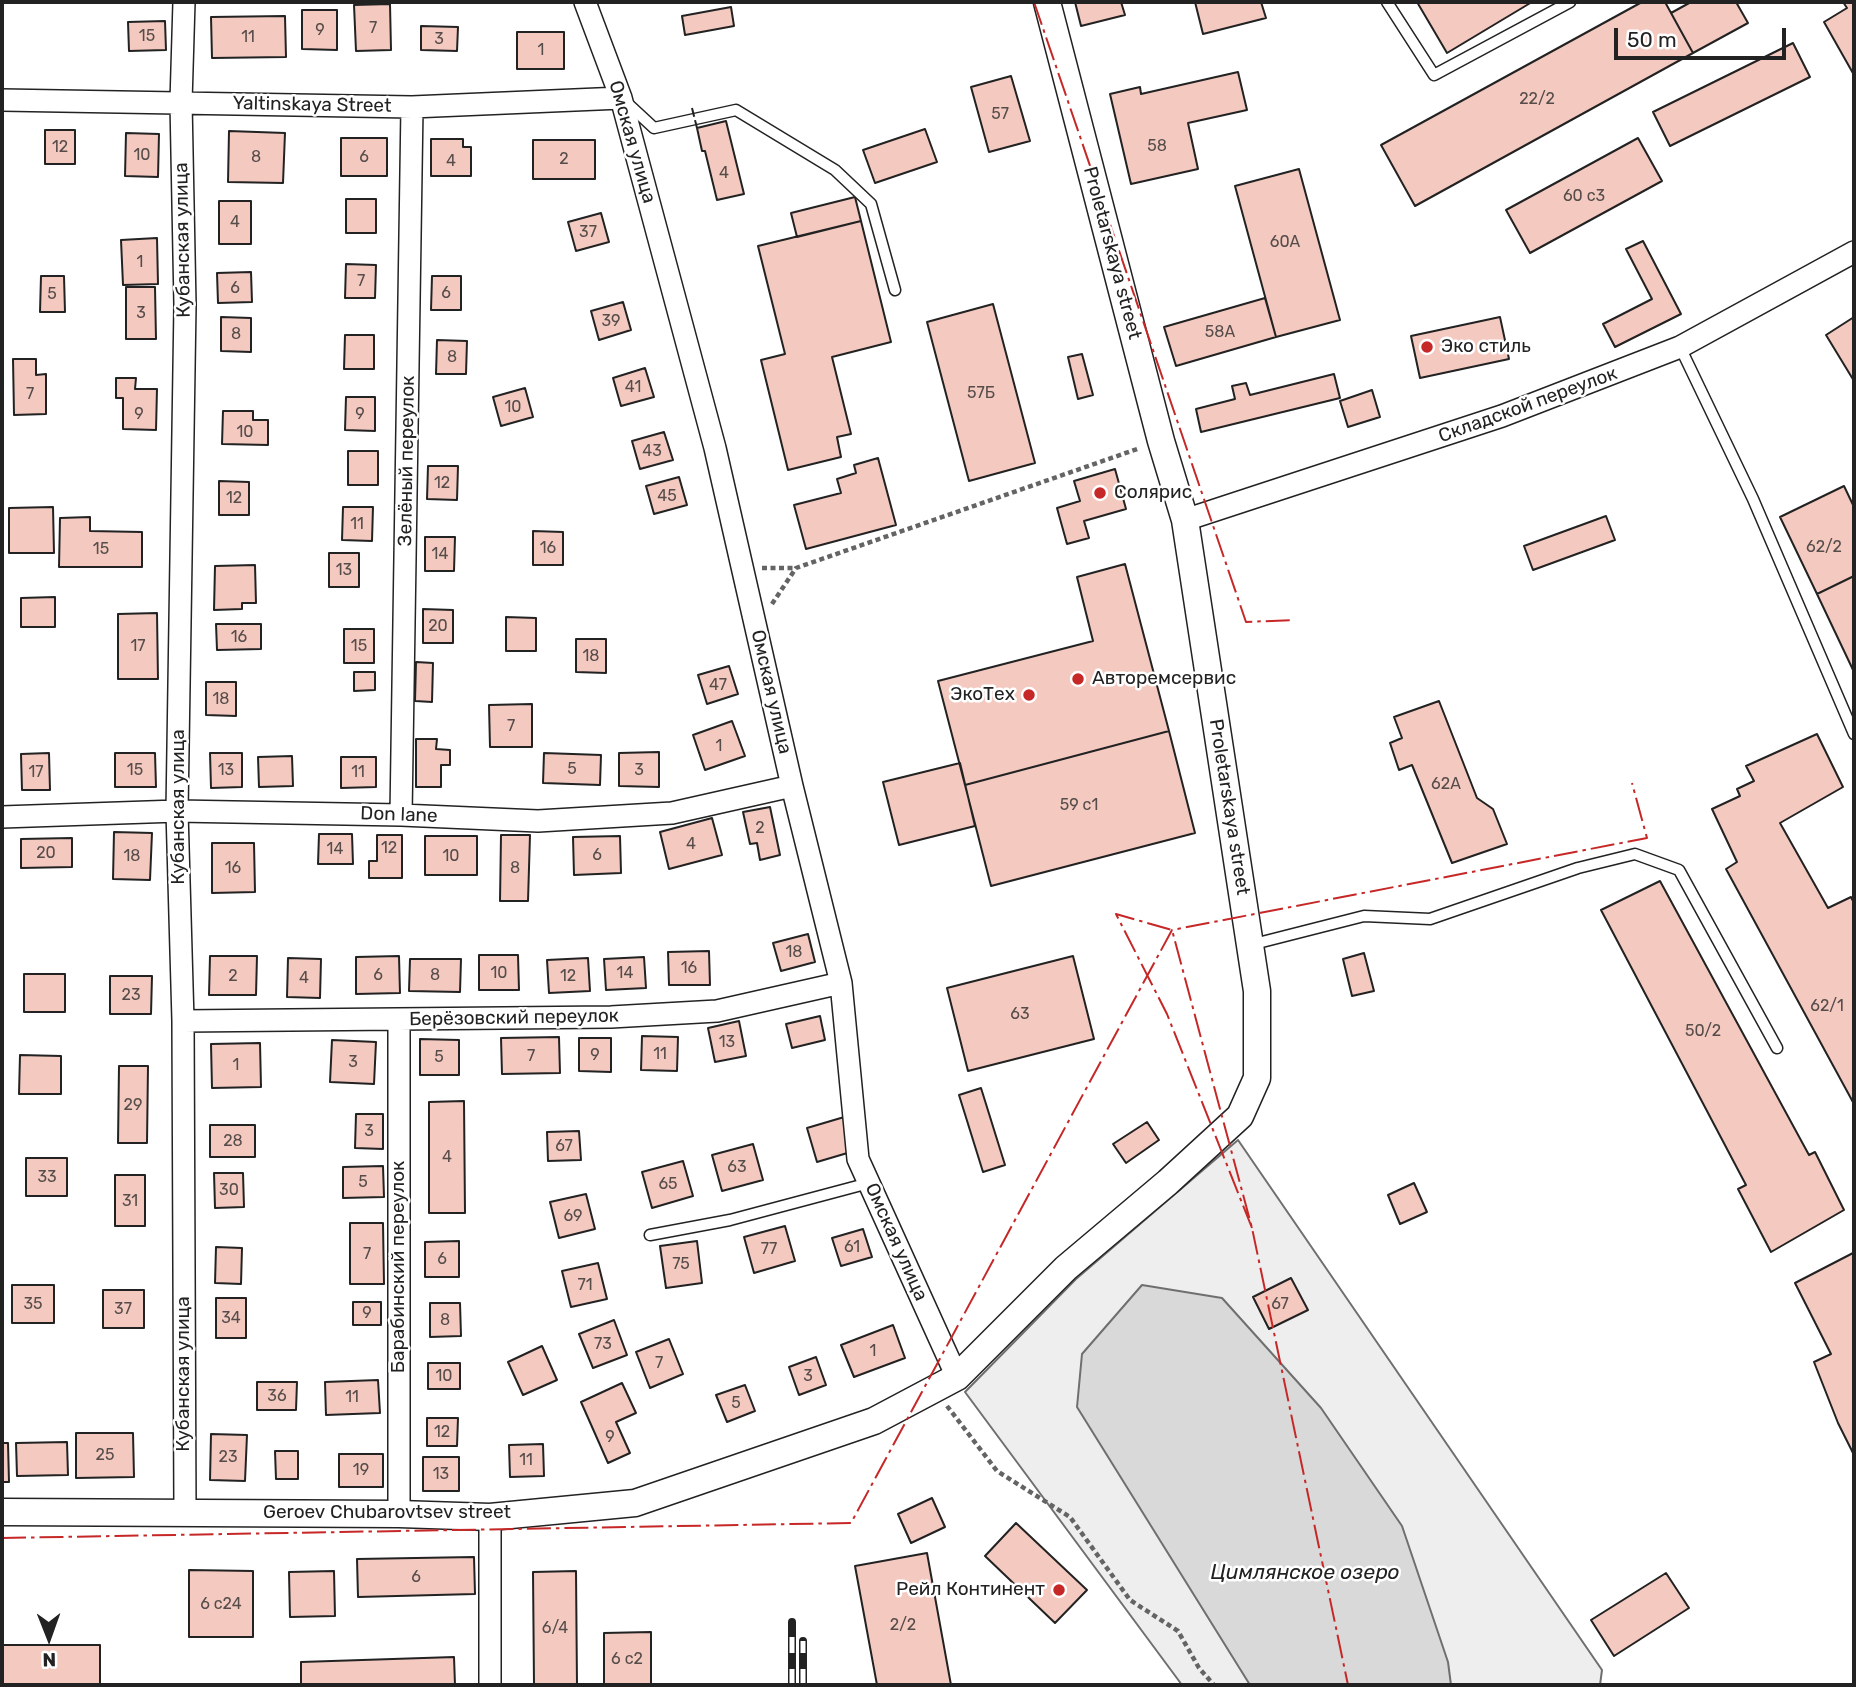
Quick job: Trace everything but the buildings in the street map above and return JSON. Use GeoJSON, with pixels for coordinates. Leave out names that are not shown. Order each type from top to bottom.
{"type":"FeatureCollection","features":[{"type":"Feature","properties":{"kind":"street","name":"Кубанская улица"},"geometry":{"type":"LineString","coordinates":[[184,2],[181,102],[185,305],[177,811],[183,1021],[185,1512]]}},
{"type":"Feature","properties":{"kind":"street","name":"Омская улица"},"geometry":{"type":"LineString","coordinates":[[585,2],[621,98],[715,448],[792,786],[841,983],[858,1160],[945,1383]]}},
{"type":"Feature","properties":{"kind":"street","name":"Proletarskaya street"},"geometry":{"type":"LineString","coordinates":[[945,1383],[1066,1268],[1168,1182],[1240,1116],[1257,1078],[1258,991],[1185,520],[1161,440],[1047,2]]}},
{"type":"Feature","properties":{"kind":"street","name":"Yaltinskaya Street"},"geometry":{"type":"LineString","coordinates":[[2,100],[412,107],[621,98]]}},
{"type":"Feature","properties":{"kind":"street","name":"Зелёный переулок"},"geometry":{"type":"LineString","coordinates":[[401,815],[412,107]]}},
{"type":"Feature","properties":{"kind":"street","name":"Складской переулок"},"geometry":{"type":"LineString","coordinates":[[1185,520],[1502,416],[1680,348],[1854,251]]}},
{"type":"Feature","properties":{"kind":"street","name":"Don lane"},"geometry":{"type":"LineString","coordinates":[[2,817],[177,811],[401,815],[538,821],[672,813],[792,786]]}},
{"type":"Feature","properties":{"kind":"street","name":"Берёзовский переулок"},"geometry":{"type":"LineString","coordinates":[[183,1021],[611,1017],[717,1011],[841,983]]}},
{"type":"Feature","properties":{"kind":"street","name":"Барабинский переулок"},"geometry":{"type":"LineString","coordinates":[[398,1514],[399,1020]]}},
{"type":"Feature","properties":{"kind":"street","name":"Geroev Chubarovtsev street"},"geometry":{"type":"LineString","coordinates":[[2,1511],[491,1517],[635,1503],[874,1421],[945,1383]]}},
{"type":"Feature","properties":{"kind":"street"},"geometry":{"type":"LineString","coordinates":[[490,1685],[491,1517]]}},
{"type":"Feature","properties":{"kind":"lane"},"geometry":{"type":"LineString","coordinates":[[1387,2],[1434,75],[1570,2]]}},
{"type":"Feature","properties":{"kind":"lane"},"geometry":{"type":"LineString","coordinates":[[621,98],[654,128],[736,110],[835,170],[871,204],[895,290]]}},
{"type":"Feature","properties":{"kind":"lane"},"geometry":{"type":"LineString","coordinates":[[1680,348],[1753,499],[1854,734]]}},
{"type":"Feature","properties":{"kind":"lane"},"geometry":{"type":"LineString","coordinates":[[1250,945],[1364,916],[1430,919],[1578,868],[1635,854],[1679,870],[1777,1048]]}},
{"type":"Feature","properties":{"kind":"lane"},"geometry":{"type":"LineString","coordinates":[[650,1235],[730,1220],[869,1183]]}},
{"type":"Feature","properties":{"kind":"path"},"geometry":{"type":"LineString","coordinates":[[743,568],[796,568],[1161,440]]}},
{"type":"Feature","properties":{"kind":"path"},"geometry":{"type":"LineString","coordinates":[[756,628],[796,568]]}},
{"type":"Feature","properties":{"kind":"path"},"geometry":{"type":"LineString","coordinates":[[945,1383],[997,1472],[1069,1517],[1130,1600],[1178,1632],[1199,1668],[1214,1685]]}},
{"type":"Feature","properties":{"kind":"shaded area"},"geometry":{"type":"Polygon","coordinates":[[[1238,1140],[1602,1670],[1600,1685],[1182,1685],[965,1392],[1076,1279],[1238,1140]]]}},
{"type":"Feature","properties":{"kind":"water","name":"Цимлянское озеро"},"geometry":{"type":"Polygon","coordinates":[[[1142,1285],[1222,1298],[1321,1408],[1402,1526],[1448,1662],[1451,1685],[1250,1685],[1077,1407],[1082,1354],[1142,1285]]]}},
{"type":"Feature","properties":{"kind":"railway"},"geometry":{"type":"LineString","coordinates":[[792,1622],[792,1685]]}},
{"type":"Feature","properties":{"kind":"railway"},"geometry":{"type":"LineString","coordinates":[[803,1641],[803,1685]]}},
{"type":"Feature","properties":{"kind":"fence"},"geometry":{"type":"LineString","coordinates":[[692,108],[697,128]]}},
{"type":"Feature","properties":{"kind":"power"},"geometry":{"type":"LineString","coordinates":[[1034,2],[1246,622],[1293,620]]}},
{"type":"Feature","properties":{"kind":"power"},"geometry":{"type":"LineString","coordinates":[[2,1538],[851,1523],[1172,930],[1647,838],[1632,783]]}},
{"type":"Feature","properties":{"kind":"power"},"geometry":{"type":"LineString","coordinates":[[1252,1228],[1167,1014],[1116,914],[1172,930],[1252,1228],[1348,1685]]}},
{"type":"Feature","properties":{"kind":"place","name":"Эко стиль"},"geometry":{"type":"Point","coordinates":[1427,347]}},
{"type":"Feature","properties":{"kind":"place","name":"Солярис"},"geometry":{"type":"Point","coordinates":[1100,493]}},
{"type":"Feature","properties":{"kind":"place","name":"Авторемсервис"},"geometry":{"type":"Point","coordinates":[1078,679]}},
{"type":"Feature","properties":{"kind":"place","name":"ЭкоТех"},"geometry":{"type":"Point","coordinates":[1029,695]}},
{"type":"Feature","properties":{"kind":"place","name":"Рейл Континент"},"geometry":{"type":"Point","coordinates":[1059,1590]}}]}
